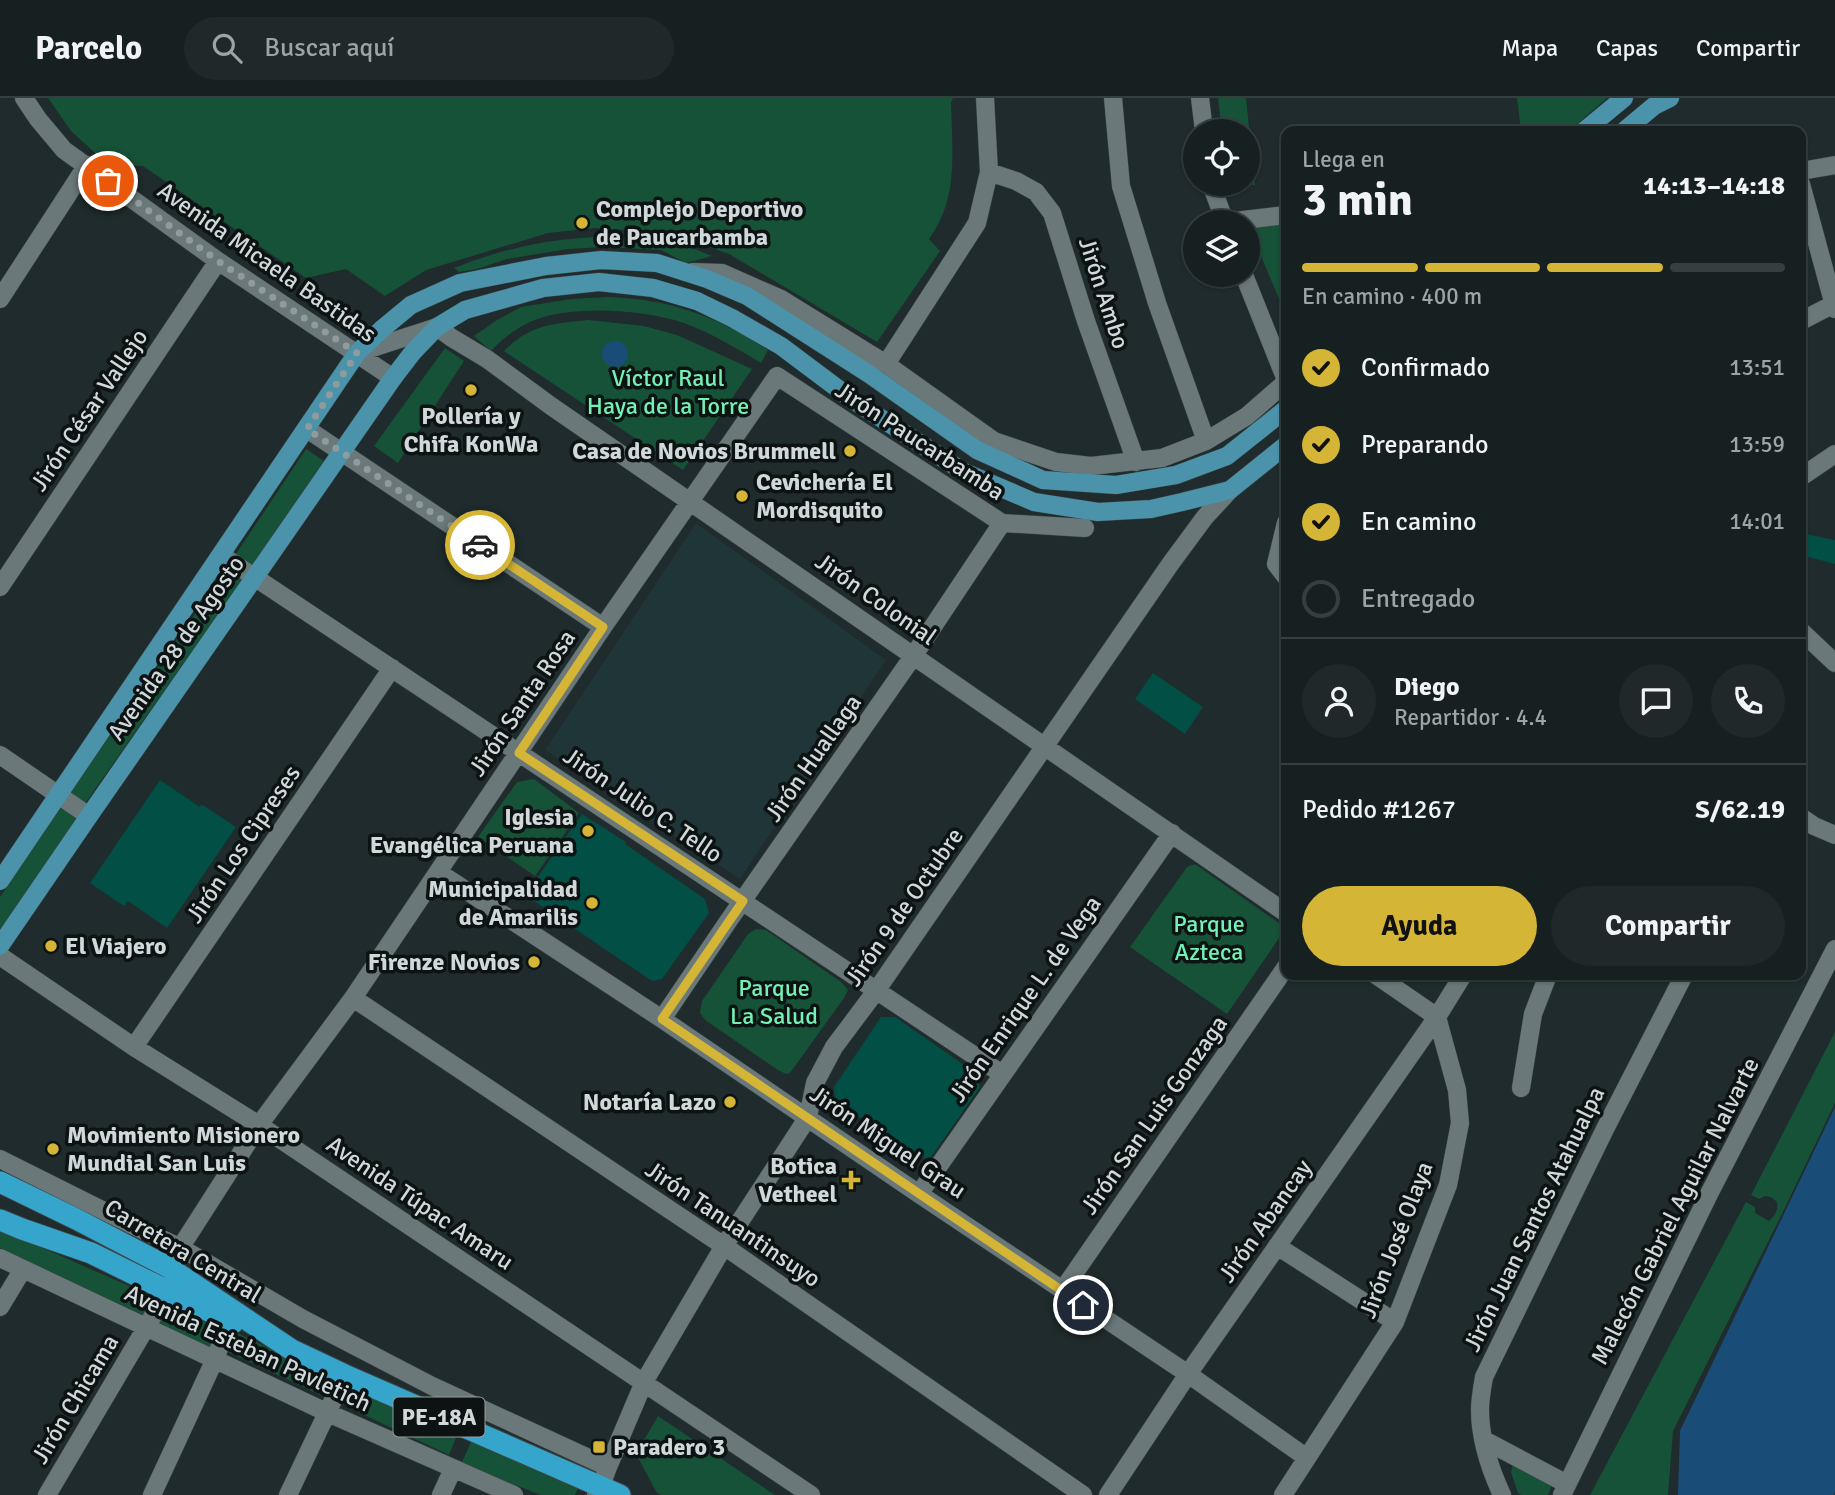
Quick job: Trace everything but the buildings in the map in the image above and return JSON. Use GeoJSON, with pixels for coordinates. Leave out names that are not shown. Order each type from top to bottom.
{"type":"FeatureCollection","features":[{"type":"Feature","properties":{"kind":"highway","name":"Carretera Central"},"geometry":{"type":"LineString","coordinates":[[0,1182],[168,1267],[292,1350],[345,1376],[606,1486]]}},
{"type":"Feature","properties":{"kind":"highway"},"geometry":{"type":"LineString","coordinates":[[0,1198],[57,1224],[91,1253]]}},
{"type":"Feature","properties":{"kind":"highway","name":"Carretera Central"},"geometry":{"type":"LineString","coordinates":[[0,1220],[91,1253],[229,1322],[263,1330]]}},
{"type":"Feature","properties":{"kind":"main road"},"geometry":{"type":"LineString","coordinates":[[1590,126],[1624,98]]}},
{"type":"Feature","properties":{"kind":"main road"},"geometry":{"type":"LineString","coordinates":[[1630,126],[1654,106],[1670,98]]}},
{"type":"Feature","properties":{"kind":"main road","name":"Avenida 28 de Agosto"},"geometry":{"type":"LineString","coordinates":[[0,881],[357,353],[411,305],[460,284],[546,266],[601,260],[657,263],[707,279],[747,296],[869,374],[977,450],[1042,480],[1116,485],[1176,475],[1227,456],[1281,413]]}},
{"type":"Feature","properties":{"kind":"main road","name":"Avenida 28 de Agosto"},"geometry":{"type":"LineString","coordinates":[[0,946],[393,379],[413,352],[437,327],[465,310],[542,288],[599,282],[653,288],[697,301],[732,318],[781,346],[853,400],[964,472],[1034,502],[1098,512],[1151,509],[1230,490]]}},
{"type":"Feature","properties":{"kind":"main road"},"geometry":{"type":"LineString","coordinates":[[1230,490],[1281,449]]}},
{"type":"Feature","properties":{"kind":"street","name":"Avenida Micaela Bastidas"},"geometry":{"type":"LineString","coordinates":[[24,98],[64,150],[218,261],[393,379]]}},
{"type":"Feature","properties":{"kind":"street"},"geometry":{"type":"LineString","coordinates":[[886,364],[977,223],[989,172],[985,98]]}},
{"type":"Feature","properties":{"kind":"street"},"geometry":{"type":"LineString","coordinates":[[1113,98],[1121,187],[1157,303],[1206,441]]}},
{"type":"Feature","properties":{"kind":"street"},"geometry":{"type":"LineString","coordinates":[[1200,98],[1203,119]]}},
{"type":"Feature","properties":{"kind":"street"},"geometry":{"type":"LineString","coordinates":[[0,299],[87,165]]}},
{"type":"Feature","properties":{"kind":"street"},"geometry":{"type":"LineString","coordinates":[[1806,170],[1835,165]]}},
{"type":"Feature","properties":{"kind":"street","name":"Jirón Ambo"},"geometry":{"type":"LineString","coordinates":[[989,172],[1016,181],[1035,192],[1052,212],[1086,321],[1136,462]]}},
{"type":"Feature","properties":{"kind":"street"},"geometry":{"type":"LineString","coordinates":[[1806,203],[1834,307],[1806,319]]}},
{"type":"Feature","properties":{"kind":"street"},"geometry":{"type":"LineString","coordinates":[[1260,218],[1281,216]]}},
{"type":"Feature","properties":{"kind":"street","name":"Jirón César Vallejo"},"geometry":{"type":"LineString","coordinates":[[0,587],[218,261]]}},
{"type":"Feature","properties":{"kind":"street"},"geometry":{"type":"LineString","coordinates":[[684,272],[722,273],[781,299],[886,364],[994,441],[1056,462],[1091,466],[1162,458],[1206,441],[1247,416],[1281,385]]}},
{"type":"Feature","properties":{"kind":"street"},"geometry":{"type":"LineString","coordinates":[[1249,287],[1281,368]]}},
{"type":"Feature","properties":{"kind":"street"},"geometry":{"type":"LineString","coordinates":[[357,353],[437,327]]}},
{"type":"Feature","properties":{"kind":"street","name":"Jirón Colonial"},"geometry":{"type":"LineString","coordinates":[[437,327],[1281,909]]}},
{"type":"Feature","properties":{"kind":"street","name":"Jirón Santa Rosa"},"geometry":{"type":"LineString","coordinates":[[168,1267],[259,1125],[353,998],[603,627],[777,376]]}},
{"type":"Feature","properties":{"kind":"street","name":"Jirón Paucarbamba"},"geometry":{"type":"LineString","coordinates":[[777,376],[1002,523],[1085,528]]}},
{"type":"Feature","properties":{"kind":"street"},"geometry":{"type":"LineString","coordinates":[[307,429],[603,627]]}},
{"type":"Feature","properties":{"kind":"street"},"geometry":{"type":"LineString","coordinates":[[1806,474],[1835,454]]}},
{"type":"Feature","properties":{"kind":"street","name":"Jirón 9 de Octubre"},"geometry":{"type":"LineString","coordinates":[[606,1486],[644,1382],[724,1246],[808,1117],[815,1083],[834,1047],[876,991],[1195,530],[1230,490]]}},
{"type":"Feature","properties":{"kind":"street","name":"Jirón Huallaga"},"geometry":{"type":"LineString","coordinates":[[662,1019],[1002,523]]}},
{"type":"Feature","properties":{"kind":"street"},"geometry":{"type":"LineString","coordinates":[[1281,544],[1276,564],[1281,570]]}},
{"type":"Feature","properties":{"kind":"street","name":"Jirón Julio C. Tello"},"geometry":{"type":"LineString","coordinates":[[221,555],[1002,1074]]}},
{"type":"Feature","properties":{"kind":"street"},"geometry":{"type":"LineString","coordinates":[[1806,636],[1835,663]]}},
{"type":"Feature","properties":{"kind":"street","name":"Jirón Los Cipreses"},"geometry":{"type":"LineString","coordinates":[[135,1047],[392,668]]}},
{"type":"Feature","properties":{"kind":"street"},"geometry":{"type":"LineString","coordinates":[[0,755],[89,816]]}},
{"type":"Feature","properties":{"kind":"street"},"geometry":{"type":"LineString","coordinates":[[1806,820],[1835,835]]}},
{"type":"Feature","properties":{"kind":"street","name":"Jirón Enrique L. de Vega"},"geometry":{"type":"LineString","coordinates":[[919,1194],[1172,833]]}},
{"type":"Feature","properties":{"kind":"street","name":"Jirón Miguel Grau"},"geometry":{"type":"LineString","coordinates":[[438,872],[808,1117],[1188,1374],[1307,1458]]}},
{"type":"Feature","properties":{"kind":"street","name":"Malecón Gabriel Aguilar Nalvarte"},"geometry":{"type":"LineString","coordinates":[[1564,1489],[1709,1194],[1835,949]]}},
{"type":"Feature","properties":{"kind":"street","name":"Avenida Túpac Amaru"},"geometry":{"type":"LineString","coordinates":[[0,956],[135,1047],[259,1125],[811,1495]]}},
{"type":"Feature","properties":{"kind":"street","name":"Jirón San Luis Gonzaga"},"geometry":{"type":"LineString","coordinates":[[1062,1291],[1281,974]]}},
{"type":"Feature","properties":{"kind":"street"},"geometry":{"type":"LineString","coordinates":[[1383,980],[1437,1017]]}},
{"type":"Feature","properties":{"kind":"street","name":"Jirón Abancay"},"geometry":{"type":"LineString","coordinates":[[1108,1495],[1188,1374],[1437,1017],[1460,980]]}},
{"type":"Feature","properties":{"kind":"street"},"geometry":{"type":"LineString","coordinates":[[1521,1088],[1533,1014],[1546,980]]}},
{"type":"Feature","properties":{"kind":"street","name":"Jirón Juan Santos Atahualpa"},"geometry":{"type":"LineString","coordinates":[[1502,1495],[1492,1475],[1484,1440],[1480,1410],[1484,1377],[1681,980]]}},
{"type":"Feature","properties":{"kind":"street","name":"Jirón Tanuantinsuyo"},"geometry":{"type":"LineString","coordinates":[[353,998],[724,1246],[1083,1495]]}},
{"type":"Feature","properties":{"kind":"street","name":"Jirón José Olaya"},"geometry":{"type":"LineString","coordinates":[[1283,1495],[1395,1322],[1448,1185],[1460,1122],[1457,1090],[1437,1017]]}},
{"type":"Feature","properties":{"kind":"street"},"geometry":{"type":"LineString","coordinates":[[0,1159],[181,1248],[303,1319],[432,1386],[606,1486]]}},
{"type":"Feature","properties":{"kind":"street"},"geometry":{"type":"LineString","coordinates":[[1278,1246],[1395,1322]]}},
{"type":"Feature","properties":{"kind":"street","name":"Avenida Esteban Pavletich"},"geometry":{"type":"LineString","coordinates":[[0,1258],[328,1413],[514,1495]]}},
{"type":"Feature","properties":{"kind":"street"},"geometry":{"type":"LineString","coordinates":[[0,1307],[23,1269]]}},
{"type":"Feature","properties":{"kind":"street","name":"Jirón Chicama"},"geometry":{"type":"LineString","coordinates":[[47,1495],[167,1292]]}},
{"type":"Feature","properties":{"kind":"street"},"geometry":{"type":"LineString","coordinates":[[152,1495],[215,1359],[229,1322]]}},
{"type":"Feature","properties":{"kind":"street"},"geometry":{"type":"LineString","coordinates":[[288,1495],[345,1376]]}},
{"type":"Feature","properties":{"kind":"street"},"geometry":{"type":"LineString","coordinates":[[1484,1440],[1564,1489]]}},
{"type":"Feature","properties":{"kind":"street"},"geometry":{"type":"LineString","coordinates":[[441,1495],[453,1469]]}},
{"type":"Feature","properties":{"kind":"shaded area"},"geometry":{"type":"Polygon","coordinates":[[[696,523],[886,660],[740,879],[628,806],[626,797],[614,788],[606,791],[545,750],[696,523]]]}},
{"type":"Feature","properties":{"kind":"green space","name":"Complejo Deportivo de Paucarbamba"},"geometry":{"type":"Polygon","coordinates":[[[48,98],[953,98],[951,178],[945,207],[929,239],[940,251],[877,342],[729,254],[666,232],[595,228],[548,233],[426,270],[385,296],[346,269],[306,278],[143,166],[108,165],[71,131],[48,98]]]}},
{"type":"Feature","properties":{"kind":"green space"},"geometry":{"type":"Polygon","coordinates":[[[1218,98],[1246,98],[1248,119],[1221,119],[1218,98]]]}},
{"type":"Feature","properties":{"kind":"green space"},"geometry":{"type":"Polygon","coordinates":[[[1517,98],[1607,98],[1575,126],[1520,126],[1517,98]]]}},
{"type":"Feature","properties":{"kind":"green space"},"geometry":{"type":"Polygon","coordinates":[[[1281,223],[1281,303],[1260,254],[1260,226],[1281,223]]]}},
{"type":"Feature","properties":{"kind":"green space"},"geometry":{"type":"Polygon","coordinates":[[[641,237],[683,244],[712,256],[686,263],[661,250],[604,247],[568,249],[507,259],[459,272],[454,268],[500,252],[565,239],[641,237]]]}},
{"type":"Feature","properties":{"kind":"green space"},"geometry":{"type":"Polygon","coordinates":[[[608,297],[652,301],[692,312],[730,328],[768,350],[761,363],[714,336],[684,323],[648,314],[606,310],[546,316],[519,328],[491,351],[474,336],[521,307],[571,299],[608,297]]]}},
{"type":"Feature","properties":{"kind":"green space","name":"Víctor Raul Haya de la Torre"},"geometry":{"type":"Polygon","coordinates":[[[588,320],[644,326],[677,335],[752,369],[683,470],[504,351],[533,330],[553,324],[588,320]]]}},
{"type":"Feature","properties":{"kind":"green space"},"geometry":{"type":"Polygon","coordinates":[[[445,348],[464,361],[398,463],[374,446],[445,348]]]}},
{"type":"Feature","properties":{"kind":"green space"},"geometry":{"type":"Polygon","coordinates":[[[306,449],[324,461],[252,565],[236,554],[306,449]]]}},
{"type":"Feature","properties":{"kind":"green space"},"geometry":{"type":"Polygon","coordinates":[[[226,569],[242,580],[84,805],[69,794],[226,569]]]}},
{"type":"Feature","properties":{"kind":"green space"},"geometry":{"type":"Polygon","coordinates":[[[534,779],[579,813],[535,876],[478,837],[517,782],[534,779]]]}},
{"type":"Feature","properties":{"kind":"green space"},"geometry":{"type":"Polygon","coordinates":[[[62,806],[77,817],[0,930],[0,897],[62,806]]]}},
{"type":"Feature","properties":{"kind":"green space","name":"Parque Azteca"},"geometry":{"type":"Polygon","coordinates":[[[1195,864],[1281,924],[1281,935],[1227,1014],[1130,947],[1187,867],[1195,864]]]}},
{"type":"Feature","properties":{"kind":"green space","name":"Parque La Salud"},"geometry":{"type":"Polygon","coordinates":[[[756,929],[766,930],[841,982],[848,990],[790,1073],[786,1074],[705,1020],[700,1013],[702,1001],[748,934],[756,929]]]}},
{"type":"Feature","properties":{"kind":"green space"},"geometry":{"type":"Polygon","coordinates":[[[1835,1032],[1835,1103],[1673,1431],[1668,1495],[1590,1495],[1746,1202],[1755,1207],[1755,1213],[1769,1221],[1775,1214],[1777,1202],[1771,1197],[1759,1199],[1751,1195],[1835,1032]]]}},
{"type":"Feature","properties":{"kind":"green space"},"geometry":{"type":"Polygon","coordinates":[[[0,1229],[154,1297],[145,1316],[0,1248],[0,1229]]]}},
{"type":"Feature","properties":{"kind":"green space"},"geometry":{"type":"Polygon","coordinates":[[[167,1303],[220,1327],[210,1348],[156,1321],[167,1303]]]}},
{"type":"Feature","properties":{"kind":"green space"},"geometry":{"type":"Polygon","coordinates":[[[233,1331],[338,1381],[329,1399],[226,1351],[233,1331]]]}},
{"type":"Feature","properties":{"kind":"green space"},"geometry":{"type":"Polygon","coordinates":[[[350,1386],[456,1438],[449,1455],[341,1404],[350,1386]]]}},
{"type":"Feature","properties":{"kind":"green space"},"geometry":{"type":"Polygon","coordinates":[[[658,1416],[775,1495],[657,1493],[636,1454],[658,1416]]]}},
{"type":"Feature","properties":{"kind":"green space"},"geometry":{"type":"Polygon","coordinates":[[[473,1438],[578,1488],[575,1495],[541,1495],[461,1464],[473,1438]]]}},
{"type":"Feature","properties":{"kind":"green space"},"geometry":{"type":"Polygon","coordinates":[[[1513,1464],[1552,1485],[1548,1495],[1518,1493],[1511,1472],[1513,1464]]]}},
{"type":"Feature","properties":{"kind":"water"},"geometry":{"type":"Polygon","coordinates":[[[615,341],[624,345],[628,354],[624,363],[615,367],[606,363],[602,354],[606,345],[615,341]]]}},
{"type":"Feature","properties":{"kind":"water"},"geometry":{"type":"Polygon","coordinates":[[[1835,1107],[1834,1495],[1678,1495],[1680,1431],[1835,1107]]]}},
{"type":"Feature","properties":{"kind":"way so far"},"geometry":{"type":"LineString","coordinates":[[108,181],[218,261],[357,353],[307,429],[480,545]]}},
{"type":"Feature","properties":{"kind":"place","name":"Complejo Deportivo de Paucarbamba"},"geometry":{"type":"Point","coordinates":[582,223]}},
{"type":"Feature","properties":{"kind":"place","name":"Pollería y Chifa KonWa"},"geometry":{"type":"Point","coordinates":[471,390]}},
{"type":"Feature","properties":{"kind":"place","name":"Casa de Novios Brummell"},"geometry":{"type":"Point","coordinates":[850,451]}},
{"type":"Feature","properties":{"kind":"place","name":"Cevichería El Mordisquito"},"geometry":{"type":"Point","coordinates":[742,496]}},
{"type":"Feature","properties":{"kind":"place","name":"Iglesia Evangélica Peruana"},"geometry":{"type":"Point","coordinates":[588,831]}},
{"type":"Feature","properties":{"kind":"place","name":"Municipalidad de Amarilis"},"geometry":{"type":"Point","coordinates":[592,903]}},
{"type":"Feature","properties":{"kind":"place","name":"El Viajero"},"geometry":{"type":"Point","coordinates":[51,946]}},
{"type":"Feature","properties":{"kind":"place","name":"Firenze Novios"},"geometry":{"type":"Point","coordinates":[534,962]}},
{"type":"Feature","properties":{"kind":"place","name":"Notaría Lazo"},"geometry":{"type":"Point","coordinates":[730,1102]}},
{"type":"Feature","properties":{"kind":"place","name":"Movimiento Misionero Mundial San Luis"},"geometry":{"type":"Point","coordinates":[53,1149]}},
{"type":"Feature","properties":{"kind":"place","name":"Botica Vetheel"},"geometry":{"type":"Point","coordinates":[851,1180]}},
{"type":"Feature","properties":{"kind":"place","name":"Paradero 3"},"geometry":{"type":"Point","coordinates":[599,1447]}},
{"type":"Feature","properties":{"kind":"route"},"geometry":{"type":"LineString","coordinates":[[480,545],[603,627],[519,753],[743,901],[662,1019],[1083,1305]]}}]}
